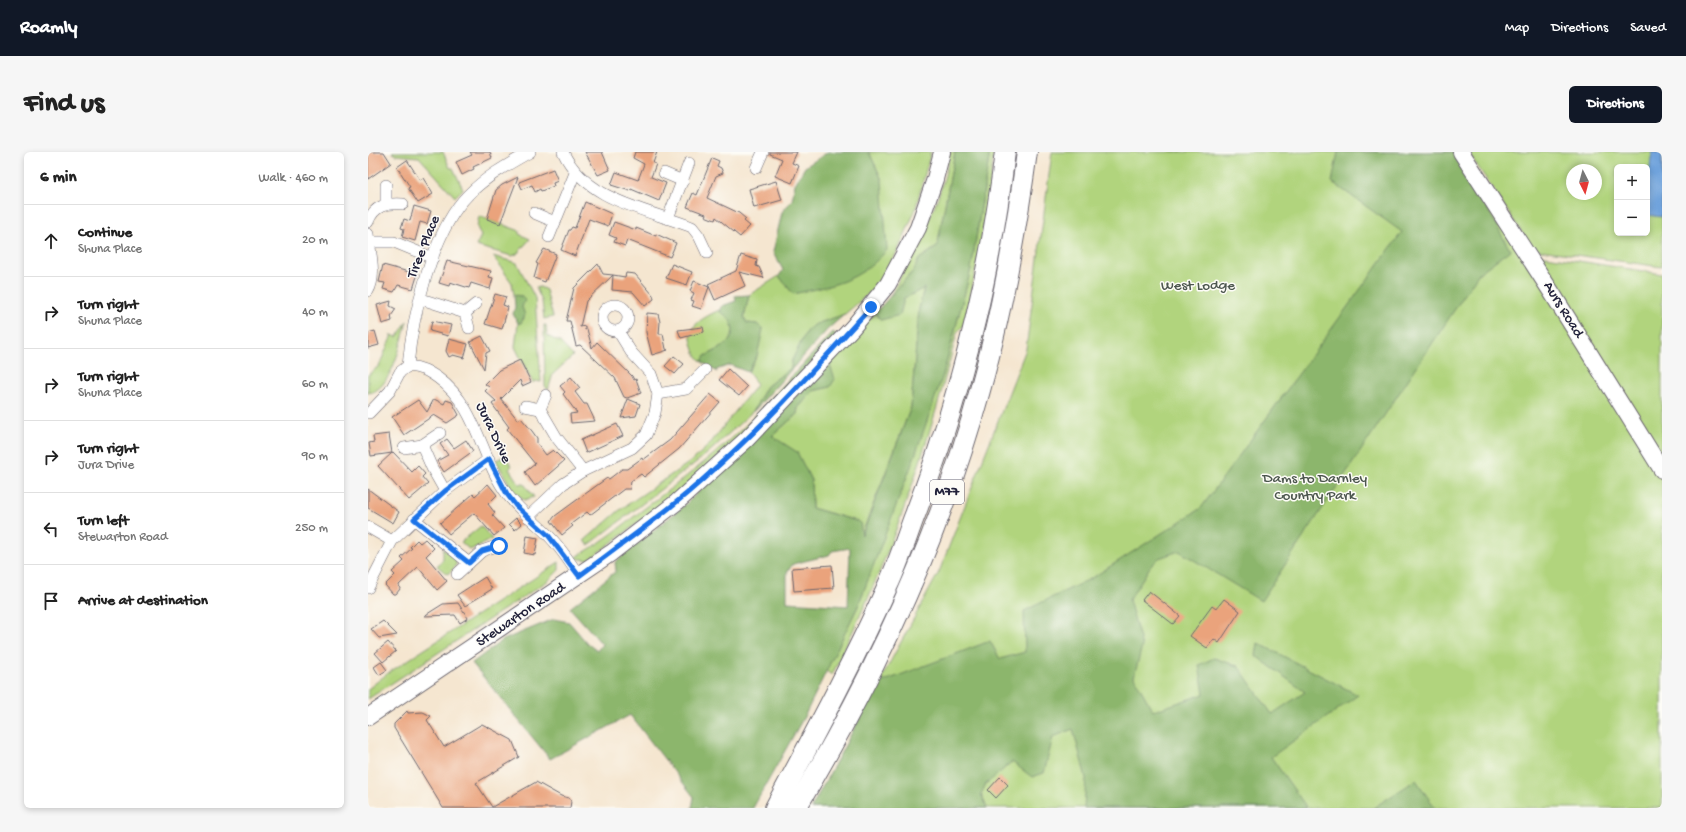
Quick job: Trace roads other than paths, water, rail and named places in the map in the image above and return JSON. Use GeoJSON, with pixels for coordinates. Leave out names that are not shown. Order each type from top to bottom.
{"type":"FeatureCollection","features":[{"type":"Feature","properties":{"kind":"highway","name":"M77"},"geometry":{"type":"LineString","coordinates":[[774,808],[848,670],[888,584],[925,490],[953,406],[975,322],[996,217],[1005,152]]}},
{"type":"Feature","properties":{"kind":"highway","name":"M77"},"geometry":{"type":"LineString","coordinates":[[796,808],[834,741],[879,656],[918,568],[945,501],[980,392],[996,326],[1018,223],[1028,152]]}},
{"type":"Feature","properties":{"kind":"main road","name":"Stewarton Road"},"geometry":{"type":"LineString","coordinates":[[368,717],[579,576],[647,526],[710,474],[778,408],[871,307],[898,267],[918,228],[933,186],[942,152]]}},
{"type":"Feature","properties":{"kind":"main road","name":"Aurs Road"},"geometry":{"type":"LineString","coordinates":[[1461,152],[1552,292],[1662,470]]}},
{"type":"Feature","properties":{"kind":"street","name":"Tiree Place"},"geometry":{"type":"LineString","coordinates":[[408,366],[410,337],[420,299],[432,258],[448,221],[467,196],[491,174],[530,152]]}},
{"type":"Feature","properties":{"kind":"street"},"geometry":{"type":"LineString","coordinates":[[563,152],[575,173],[588,184],[611,198],[692,227],[699,236],[707,253]]}},
{"type":"Feature","properties":{"kind":"street"},"geometry":{"type":"LineString","coordinates":[[756,168],[763,152]]}},
{"type":"Feature","properties":{"kind":"street"},"geometry":{"type":"LineString","coordinates":[[668,218],[690,163]]}},
{"type":"Feature","properties":{"kind":"street"},"geometry":{"type":"LineString","coordinates":[[549,237],[575,173]]}},
{"type":"Feature","properties":{"kind":"street"},"geometry":{"type":"LineString","coordinates":[[664,173],[683,181]]}},
{"type":"Feature","properties":{"kind":"street"},"geometry":{"type":"LineString","coordinates":[[386,185],[386,204]]}},
{"type":"Feature","properties":{"kind":"street"},"geometry":{"type":"LineString","coordinates":[[368,222],[374,212],[386,204],[403,204]]}},
{"type":"Feature","properties":{"kind":"street"},"geometry":{"type":"LineString","coordinates":[[534,213],[556,222]]}},
{"type":"Feature","properties":{"kind":"street"},"geometry":{"type":"LineString","coordinates":[[368,291],[372,273],[369,238],[394,242],[432,258]]}},
{"type":"Feature","properties":{"kind":"street"},"geometry":{"type":"LineString","coordinates":[[420,299],[465,313]]}},
{"type":"Feature","properties":{"kind":"street"},"geometry":{"type":"LineString","coordinates":[[465,313],[476,304]]}},
{"type":"Feature","properties":{"kind":"street"},"geometry":{"type":"LineString","coordinates":[[465,313],[469,328]]}},
{"type":"Feature","properties":{"kind":"street"},"geometry":{"type":"LineString","coordinates":[[528,517],[563,484],[638,444],[646,436],[656,413],[658,394],[651,374],[631,352],[618,331]]}},
{"type":"Feature","properties":{"kind":"street"},"geometry":{"type":"LineString","coordinates":[[368,413],[390,391],[400,372],[408,366]]}},
{"type":"Feature","properties":{"kind":"street","name":"Jura Drive"},"geometry":{"type":"LineString","coordinates":[[408,366],[423,368],[444,382],[454,393],[472,419],[489,459],[507,494],[528,517],[548,535],[579,576]]}},
{"type":"Feature","properties":{"kind":"street"},"geometry":{"type":"LineString","coordinates":[[658,394],[686,389],[705,370]]}},
{"type":"Feature","properties":{"kind":"street"},"geometry":{"type":"LineString","coordinates":[[540,409],[546,395]]}},
{"type":"Feature","properties":{"kind":"street"},"geometry":{"type":"LineString","coordinates":[[525,406],[540,409],[557,438],[583,472]]}},
{"type":"Feature","properties":{"kind":"street"},"geometry":{"type":"LineString","coordinates":[[404,448],[422,445],[440,433]]}},
{"type":"Feature","properties":{"kind":"street"},"geometry":{"type":"LineString","coordinates":[[422,445],[432,468],[445,491]]}},
{"type":"Feature","properties":{"kind":"street"},"geometry":{"type":"LineString","coordinates":[[368,588],[392,541],[445,491],[489,459]]}},
{"type":"Feature","properties":{"kind":"street"},"geometry":{"type":"LineString","coordinates":[[414,519],[469,563]]}},
{"type":"Feature","properties":{"kind":"street"},"geometry":{"type":"LineString","coordinates":[[368,527],[392,541]]}},
{"type":"Feature","properties":{"kind":"street"},"geometry":{"type":"LineString","coordinates":[[457,574],[482,551],[499,546]]}},
{"type":"Feature","properties":{"kind":"water"},"geometry":{"type":"Polygon","coordinates":[[[1653,152],[1662,152],[1662,217],[1650,215],[1651,158],[1653,152]]]}},
{"type":"Feature","properties":{"kind":"park label","name":"West Lodge"},"geometry":{"type":"Point","coordinates":[1198,286]}},
{"type":"Feature","properties":{"kind":"park label","name":"Dams to Darnley Country Park"},"geometry":{"type":"Point","coordinates":[1315,488]}}]}
